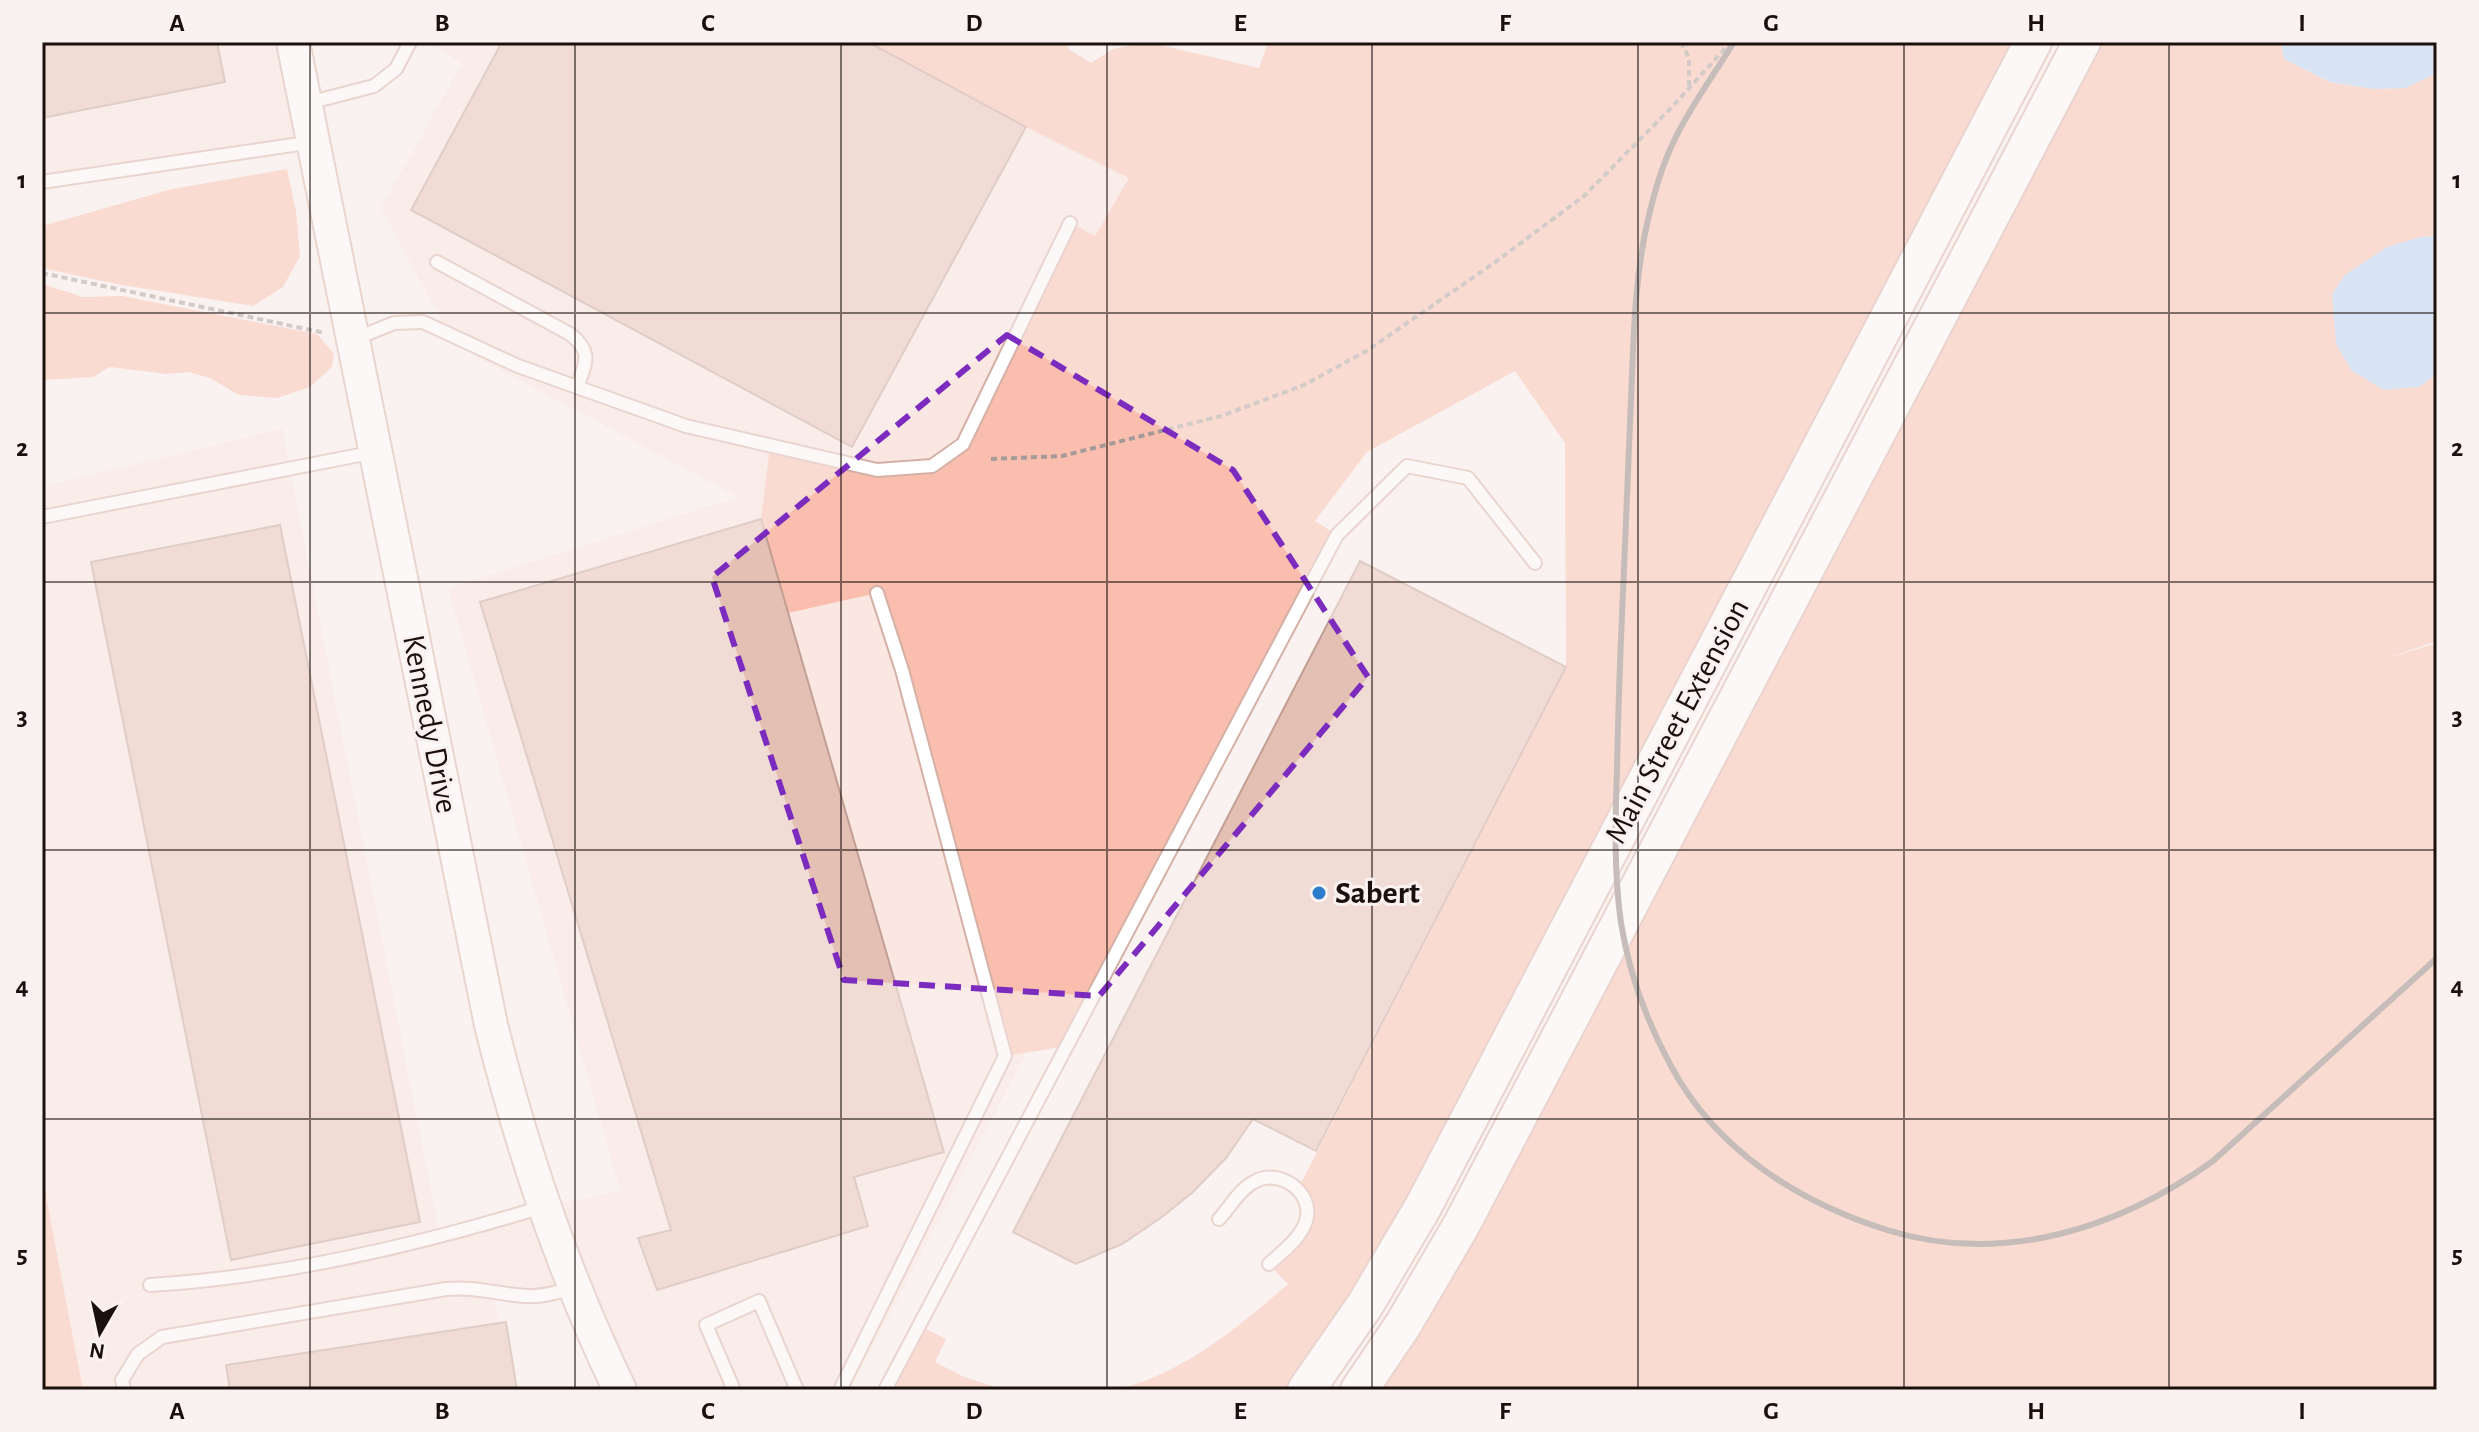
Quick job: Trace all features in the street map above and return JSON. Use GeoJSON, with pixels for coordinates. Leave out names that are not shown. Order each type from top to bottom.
{"type":"FeatureCollection","features":[{"type":"Feature","properties":{"kind":"main road","name":"Main Street Extension"},"geometry":{"type":"LineString","coordinates":[[1306,1390],[1365,1305],[1423,1207],[2033,42]]}},
{"type":"Feature","properties":{"kind":"main road","name":"Main Street Extension"},"geometry":{"type":"LineString","coordinates":[[1359,1390],[1403,1325],[1462,1224],[2082,42]]}},
{"type":"Feature","properties":{"kind":"street","name":"Kennedy Drive"},"geometry":{"type":"LineString","coordinates":[[293,42],[313,142],[340,337],[375,452],[491,1025],[514,1112],[545,1206],[575,1287],[620,1390]]}},
{"type":"Feature","properties":{"kind":"lane"},"geometry":{"type":"LineString","coordinates":[[305,104],[374,86],[396,69],[410,42]]}},
{"type":"Feature","properties":{"kind":"lane"},"geometry":{"type":"LineString","coordinates":[[42,182],[313,142]]}},
{"type":"Feature","properties":{"kind":"lane"},"geometry":{"type":"LineString","coordinates":[[340,337],[394,323],[423,322],[518,366],[686,426],[877,470],[932,466],[963,444],[1070,223]]}},
{"type":"Feature","properties":{"kind":"lane"},"geometry":{"type":"LineString","coordinates":[[437,262],[570,334],[581,343],[586,351],[586,361],[577,387]]}},
{"type":"Feature","properties":{"kind":"lane"},"geometry":{"type":"LineString","coordinates":[[42,517],[375,452]]}},
{"type":"Feature","properties":{"kind":"lane"},"geometry":{"type":"LineString","coordinates":[[885,1390],[1337,535],[1407,466],[1468,478],[1535,563]]}},
{"type":"Feature","properties":{"kind":"lane"},"geometry":{"type":"LineString","coordinates":[[840,1390],[1005,1056],[902,670],[877,593]]}},
{"type":"Feature","properties":{"kind":"lane"},"geometry":{"type":"LineString","coordinates":[[1219,1219],[1252,1182],[1262,1178],[1283,1179],[1298,1189],[1308,1206],[1305,1225],[1293,1242],[1269,1264]]}},
{"type":"Feature","properties":{"kind":"lane"},"geometry":{"type":"LineString","coordinates":[[150,1285],[229,1277],[350,1256],[468,1229],[545,1206]]}},
{"type":"Feature","properties":{"kind":"lane"},"geometry":{"type":"LineString","coordinates":[[124,1390],[122,1380],[138,1354],[162,1337],[458,1288],[481,1288],[527,1296],[575,1287]]}},
{"type":"Feature","properties":{"kind":"lane"},"geometry":{"type":"LineString","coordinates":[[734,1390],[706,1325],[759,1301],[797,1390]]}},
{"type":"Feature","properties":{"kind":"path"},"geometry":{"type":"LineString","coordinates":[[1681,42],[1689,58],[1689,88]]}},
{"type":"Feature","properties":{"kind":"path"},"geometry":{"type":"LineString","coordinates":[[991,459],[1062,456],[1221,416],[1304,385],[1368,350],[1584,196],[1731,42]]}},
{"type":"Feature","properties":{"kind":"path"},"geometry":{"type":"LineString","coordinates":[[42,273],[340,337]]}},
{"type":"Feature","properties":{"kind":"highlighted area"},"geometry":{"type":"Polygon","coordinates":[[[1007,335],[1233,470],[1368,677],[1099,996],[844,980],[712,577],[1007,335]]]}},
{"type":"Feature","properties":{"kind":"shaded area"},"geometry":{"type":"Polygon","coordinates":[[[42,42],[293,42],[313,142],[42,182],[42,42]]]}},
{"type":"Feature","properties":{"kind":"shaded area"},"geometry":{"type":"Polygon","coordinates":[[[425,42],[871,42],[1129,177],[1095,236],[1028,1050],[850,1390],[620,1390],[575,1287],[494,1291],[510,1390],[83,1390],[42,1175],[42,487],[282,428],[440,1236],[545,1206],[620,1191],[448,588],[738,497],[454,345],[381,208],[462,63],[425,42]]]}},
{"type":"Feature","properties":{"kind":"shaded area"},"geometry":{"type":"Polygon","coordinates":[[[868,42],[1065,42],[1070,50],[1091,63],[1113,49],[1147,42],[1259,68],[1268,42],[2033,42],[1306,1390],[1114,1390],[1163,1373],[1207,1348],[1288,1284],[1269,1264],[1305,1225],[1298,1189],[1566,668],[1565,443],[1515,371],[1367,452],[1315,521],[1337,535],[1067,1046],[1005,1056],[877,593],[788,613],[761,519],[770,447],[877,470],[932,465],[963,444],[1070,223],[1095,236],[1129,178],[868,42]]]}},
{"type":"Feature","properties":{"kind":"shaded area"},"geometry":{"type":"Polygon","coordinates":[[[2082,42],[2281,42],[2284,59],[2329,82],[2374,89],[2405,88],[2437,73],[2437,236],[2421,237],[2345,275],[2419,387],[2437,374],[2437,641],[2379,661],[2437,643],[2437,1390],[1359,1390],[2082,42]]]}},
{"type":"Feature","properties":{"kind":"shaded area"},"geometry":{"type":"Polygon","coordinates":[[[287,169],[296,211],[300,256],[283,287],[253,306],[116,284],[42,268],[42,226],[172,189],[287,169]]]}},
{"type":"Feature","properties":{"kind":"shaded area"},"geometry":{"type":"Polygon","coordinates":[[[42,284],[83,297],[122,296],[317,334],[334,354],[332,367],[310,387],[277,398],[239,395],[210,378],[188,372],[167,374],[110,367],[93,377],[42,380],[42,284]]]}},
{"type":"Feature","properties":{"kind":"shaded area"},"geometry":{"type":"Polygon","coordinates":[[[42,1175],[83,1390],[42,1390],[42,1175]]]}},
{"type":"Feature","properties":{"kind":"shaded area"},"geometry":{"type":"Polygon","coordinates":[[[920,1326],[946,1339],[935,1362],[962,1376],[1004,1390],[885,1390],[920,1326]]]}},
{"type":"Feature","properties":{"kind":"water"},"geometry":{"type":"Polygon","coordinates":[[[2281,42],[2437,42],[2437,73],[2405,88],[2374,89],[2330,82],[2284,59],[2281,42]]]}},
{"type":"Feature","properties":{"kind":"water"},"geometry":{"type":"Polygon","coordinates":[[[2437,236],[2437,374],[2419,387],[2384,390],[2352,371],[2336,344],[2332,294],[2345,275],[2387,247],[2421,237],[2437,236]]]}},
{"type":"Feature","properties":{"kind":"building"},"geometry":{"type":"Polygon","coordinates":[[[42,42],[217,42],[225,82],[42,118],[42,42]]]}},
{"type":"Feature","properties":{"kind":"building"},"geometry":{"type":"Polygon","coordinates":[[[502,42],[868,42],[1026,127],[852,447],[411,210],[502,42]]]}},
{"type":"Feature","properties":{"kind":"building"},"geometry":{"type":"Polygon","coordinates":[[[761,519],[944,1152],[854,1177],[868,1226],[657,1290],[638,1238],[671,1230],[480,602],[761,519]]]}},
{"type":"Feature","properties":{"kind":"building"},"geometry":{"type":"Polygon","coordinates":[[[280,525],[420,1222],[231,1260],[91,562],[280,525]]]}},
{"type":"Feature","properties":{"kind":"building","name":"Sabert"},"geometry":{"type":"Polygon","coordinates":[[[1360,561],[1566,667],[1316,1151],[1253,1119],[1226,1158],[1193,1192],[1122,1244],[1076,1264],[1013,1232],[1360,561]]]}},
{"type":"Feature","properties":{"kind":"building"},"geometry":{"type":"Polygon","coordinates":[[[506,1322],[517,1390],[230,1390],[226,1365],[506,1322]]]}},
{"type":"Feature","properties":{"kind":"railway"},"geometry":{"type":"LineString","coordinates":[[1734,42],[1679,130],[1655,193],[1638,280],[1631,399],[1618,721],[1617,885],[1624,942],[1640,997],[1662,1049],[1690,1096],[1711,1123],[1762,1169],[1822,1204],[1887,1230],[1930,1240],[1973,1244],[2016,1242],[2058,1234],[2138,1206],[2213,1161],[2437,958]]}},
{"type":"Feature","properties":{"kind":"place","name":"Sabert"},"geometry":{"type":"Point","coordinates":[1319,893]}}]}
